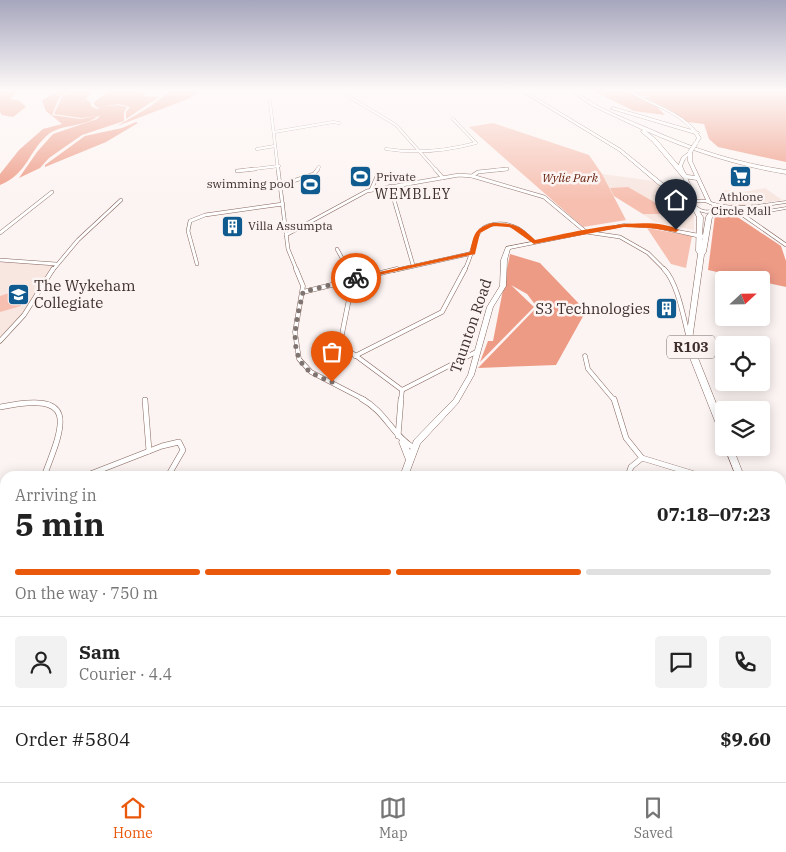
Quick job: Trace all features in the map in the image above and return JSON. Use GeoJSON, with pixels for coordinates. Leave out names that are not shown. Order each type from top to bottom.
{"type":"FeatureCollection","features":[{"type":"Feature","properties":{"kind":"highway"},"geometry":{"type":"LineString","coordinates":[[635,127],[650,136],[685,177],[697,178]]}},
{"type":"Feature","properties":{"kind":"highway"},"geometry":{"type":"LineString","coordinates":[[645,127],[708,155],[746,165],[786,170]]}},
{"type":"Feature","properties":{"kind":"highway"},"geometry":{"type":"LineString","coordinates":[[649,127],[698,149],[786,170]]}},
{"type":"Feature","properties":{"kind":"highway"},"geometry":{"type":"LineString","coordinates":[[678,127],[697,133]]}},
{"type":"Feature","properties":{"kind":"main road","name":"R103"},"geometry":{"type":"LineString","coordinates":[[694,204],[700,217],[703,252],[701,255],[689,340],[715,411]]}},
{"type":"Feature","properties":{"kind":"main road","name":"R103"},"geometry":{"type":"LineString","coordinates":[[703,236],[713,211]]}},
{"type":"Feature","properties":{"kind":"main road"},"geometry":{"type":"LineString","coordinates":[[732,456],[738,471]]}},
{"type":"Feature","properties":{"kind":"street"},"geometry":{"type":"LineString","coordinates":[[273,127],[289,252],[301,278],[303,292],[295,332],[296,346],[302,364],[312,372],[368,402],[383,415],[400,439],[410,459]]}},
{"type":"Feature","properties":{"kind":"street"},"geometry":{"type":"LineString","coordinates":[[274,132],[301,127]]}},
{"type":"Feature","properties":{"kind":"street"},"geometry":{"type":"LineString","coordinates":[[397,127],[443,178]]}},
{"type":"Feature","properties":{"kind":"street"},"geometry":{"type":"LineString","coordinates":[[386,149],[420,152],[474,144],[476,141],[462,127]]}},
{"type":"Feature","properties":{"kind":"street"},"geometry":{"type":"LineString","coordinates":[[582,127],[620,150],[661,183],[694,204],[713,211],[747,215],[786,208]]}},
{"type":"Feature","properties":{"kind":"street"},"geometry":{"type":"LineString","coordinates":[[690,127],[697,133],[699,138],[680,163],[694,204]]}},
{"type":"Feature","properties":{"kind":"street"},"geometry":{"type":"LineString","coordinates":[[257,149],[276,146]]}},
{"type":"Feature","properties":{"kind":"street"},"geometry":{"type":"LineString","coordinates":[[690,152],[690,162],[709,202]]}},
{"type":"Feature","properties":{"kind":"street"},"geometry":{"type":"LineString","coordinates":[[237,170],[278,166]]}},
{"type":"Feature","properties":{"kind":"street"},"geometry":{"type":"LineString","coordinates":[[281,184],[314,174],[319,167]]}},
{"type":"Feature","properties":{"kind":"street"},"geometry":{"type":"LineString","coordinates":[[472,176],[478,172],[507,169]]}},
{"type":"Feature","properties":{"kind":"street"},"geometry":{"type":"LineString","coordinates":[[371,190],[378,174],[382,174]]}},
{"type":"Feature","properties":{"kind":"street"},"geometry":{"type":"LineString","coordinates":[[286,235],[371,190],[463,175],[544,196],[586,232],[605,233]]}},
{"type":"Feature","properties":{"kind":"street"},"geometry":{"type":"LineString","coordinates":[[390,186],[413,265]]}},
{"type":"Feature","properties":{"kind":"street"},"geometry":{"type":"LineString","coordinates":[[0,233],[52,192]]}},
{"type":"Feature","properties":{"kind":"street"},"geometry":{"type":"LineString","coordinates":[[0,341],[20,321],[56,264],[121,200]]}},
{"type":"Feature","properties":{"kind":"street"},"geometry":{"type":"LineString","coordinates":[[694,204],[709,202],[742,208],[748,210],[747,215]]}},
{"type":"Feature","properties":{"kind":"street"},"geometry":{"type":"LineString","coordinates":[[742,208],[786,202]]}},
{"type":"Feature","properties":{"kind":"street"},"geometry":{"type":"LineString","coordinates":[[197,264],[188,231],[189,224],[193,219],[205,215],[283,204]]}},
{"type":"Feature","properties":{"kind":"street","name":"R103"},"geometry":{"type":"LineString","coordinates":[[713,211],[717,208],[714,204]]}},
{"type":"Feature","properties":{"kind":"street"},"geometry":{"type":"LineString","coordinates":[[773,204],[780,208]]}},
{"type":"Feature","properties":{"kind":"street"},"geometry":{"type":"LineString","coordinates":[[732,207],[735,213]]}},
{"type":"Feature","properties":{"kind":"street"},"geometry":{"type":"LineString","coordinates":[[747,215],[786,245]]}},
{"type":"Feature","properties":{"kind":"street"},"geometry":{"type":"LineString","coordinates":[[354,356],[442,312],[473,253],[478,233],[482,228],[492,224],[511,225],[520,229],[534,242]]}},
{"type":"Feature","properties":{"kind":"street","name":"Taunton Road"},"geometry":{"type":"LineString","coordinates":[[406,471],[414,448],[423,434],[447,412],[461,394],[471,375],[490,307],[503,286],[506,250],[514,246],[624,225],[643,225],[703,236]]}},
{"type":"Feature","properties":{"kind":"street"},"geometry":{"type":"LineString","coordinates":[[595,230],[628,240],[663,266],[675,290],[689,340]]}},
{"type":"Feature","properties":{"kind":"street"},"geometry":{"type":"LineString","coordinates":[[337,249],[353,279],[339,343],[341,347],[402,390]]}},
{"type":"Feature","properties":{"kind":"street"},"geometry":{"type":"LineString","coordinates":[[303,292],[413,265],[473,253]]}},
{"type":"Feature","properties":{"kind":"street"},"geometry":{"type":"LineString","coordinates":[[0,260],[56,264]]}},
{"type":"Feature","properties":{"kind":"street"},"geometry":{"type":"LineString","coordinates":[[681,314],[692,318]]}},
{"type":"Feature","properties":{"kind":"street"},"geometry":{"type":"LineString","coordinates":[[402,390],[476,352]]}},
{"type":"Feature","properties":{"kind":"street"},"geometry":{"type":"LineString","coordinates":[[585,356],[588,369],[614,399],[626,438],[642,458],[685,471]]}},
{"type":"Feature","properties":{"kind":"street"},"geometry":{"type":"LineString","coordinates":[[400,439],[402,390]]}},
{"type":"Feature","properties":{"kind":"street"},"geometry":{"type":"LineString","coordinates":[[145,400],[148,451]]}},
{"type":"Feature","properties":{"kind":"street"},"geometry":{"type":"LineString","coordinates":[[0,407],[22,404],[49,404],[57,407],[60,411],[60,426],[46,471]]}},
{"type":"Feature","properties":{"kind":"street"},"geometry":{"type":"LineString","coordinates":[[400,439],[414,448]]}},
{"type":"Feature","properties":{"kind":"street"},"geometry":{"type":"LineString","coordinates":[[98,471],[170,443],[181,444],[183,450],[171,471]]}},
{"type":"Feature","properties":{"kind":"street"},"geometry":{"type":"LineString","coordinates":[[630,471],[634,462],[642,458]]}},
{"type":"Feature","properties":{"kind":"shaded area"},"geometry":{"type":"Polygon","coordinates":[[[64,127],[50,133],[43,139],[23,168],[0,185],[0,174],[19,150],[43,129],[64,127]]]}},
{"type":"Feature","properties":{"kind":"shaded area"},"geometry":{"type":"Polygon","coordinates":[[[72,127],[105,127],[82,135],[49,158],[40,168],[19,178],[37,152],[53,134],[72,127]]]}},
{"type":"Feature","properties":{"kind":"shaded area"},"geometry":{"type":"Polygon","coordinates":[[[130,127],[106,142],[45,167],[45,165],[85,136],[130,127]]]}},
{"type":"Feature","properties":{"kind":"shaded area"},"geometry":{"type":"Polygon","coordinates":[[[705,127],[786,127],[786,162],[718,147],[709,139],[705,127]]]}},
{"type":"Feature","properties":{"kind":"shaded area"},"geometry":{"type":"Polygon","coordinates":[[[602,174],[654,181],[694,213],[694,230],[655,222],[612,195],[602,174]]]}},
{"type":"Feature","properties":{"kind":"shaded area"},"geometry":{"type":"Polygon","coordinates":[[[765,188],[782,200],[742,206],[723,204],[727,201],[724,190],[743,192],[765,188]]]}},
{"type":"Feature","properties":{"kind":"shaded area"},"geometry":{"type":"Polygon","coordinates":[[[718,213],[736,216],[781,246],[786,261],[786,287],[770,284],[770,271],[708,270],[715,215],[718,213]]]}},
{"type":"Feature","properties":{"kind":"shaded area"},"geometry":{"type":"Polygon","coordinates":[[[510,254],[540,263],[586,311],[556,365],[478,368],[537,307],[527,294],[511,285],[534,307],[480,362],[488,341],[493,341],[510,254]]]}},
{"type":"Feature","properties":{"kind":"shaded area","name":"The Wykeham Collegiate"},"geometry":{"type":"Polygon","coordinates":[[[0,261],[56,264],[15,326],[0,338],[0,261]]]}},
{"type":"Feature","properties":{"kind":"green space","name":"Wylie Park"},"geometry":{"type":"Polygon","coordinates":[[[470,127],[506,127],[589,155],[602,174],[626,220],[583,227],[470,127]]]}},
{"type":"Feature","properties":{"kind":"green space"},"geometry":{"type":"Polygon","coordinates":[[[628,187],[675,214],[643,214],[614,196],[610,188],[628,187]]]}},
{"type":"Feature","properties":{"kind":"green space"},"geometry":{"type":"Polygon","coordinates":[[[647,228],[692,236],[686,268],[671,264],[647,228]]]}},
{"type":"Feature","properties":{"kind":"green space"},"geometry":{"type":"Polygon","coordinates":[[[18,290],[21,306],[0,312],[0,296],[18,290]]]}},
{"type":"Feature","properties":{"kind":"way so far"},"geometry":{"type":"LineString","coordinates":[[332,382],[306,369],[299,359],[295,332],[303,292],[356,278]]}},
{"type":"Feature","properties":{"kind":"place","name":"Athlone Circle Mall"},"geometry":{"type":"Point","coordinates":[741,176]}},
{"type":"Feature","properties":{"kind":"place","name":"Private"},"geometry":{"type":"Point","coordinates":[360,177]}},
{"type":"Feature","properties":{"kind":"place","name":"swimming pool"},"geometry":{"type":"Point","coordinates":[310,184]}},
{"type":"Feature","properties":{"kind":"place","name":"Villa Assumpta"},"geometry":{"type":"Point","coordinates":[232,226]}},
{"type":"Feature","properties":{"kind":"place","name":"The Wykeham Collegiate"},"geometry":{"type":"Point","coordinates":[18,295]}},
{"type":"Feature","properties":{"kind":"place","name":"S3 Technologies"},"geometry":{"type":"Point","coordinates":[666,309]}},
{"type":"Feature","properties":{"kind":"district","name":"WEMBLEY"},"geometry":{"type":"Point","coordinates":[413,194]}},
{"type":"Feature","properties":{"kind":"route"},"geometry":{"type":"LineString","coordinates":[[356,278],[473,253],[478,233],[482,228],[492,224],[511,225],[520,229],[534,242],[624,225],[676,230]]}}]}
